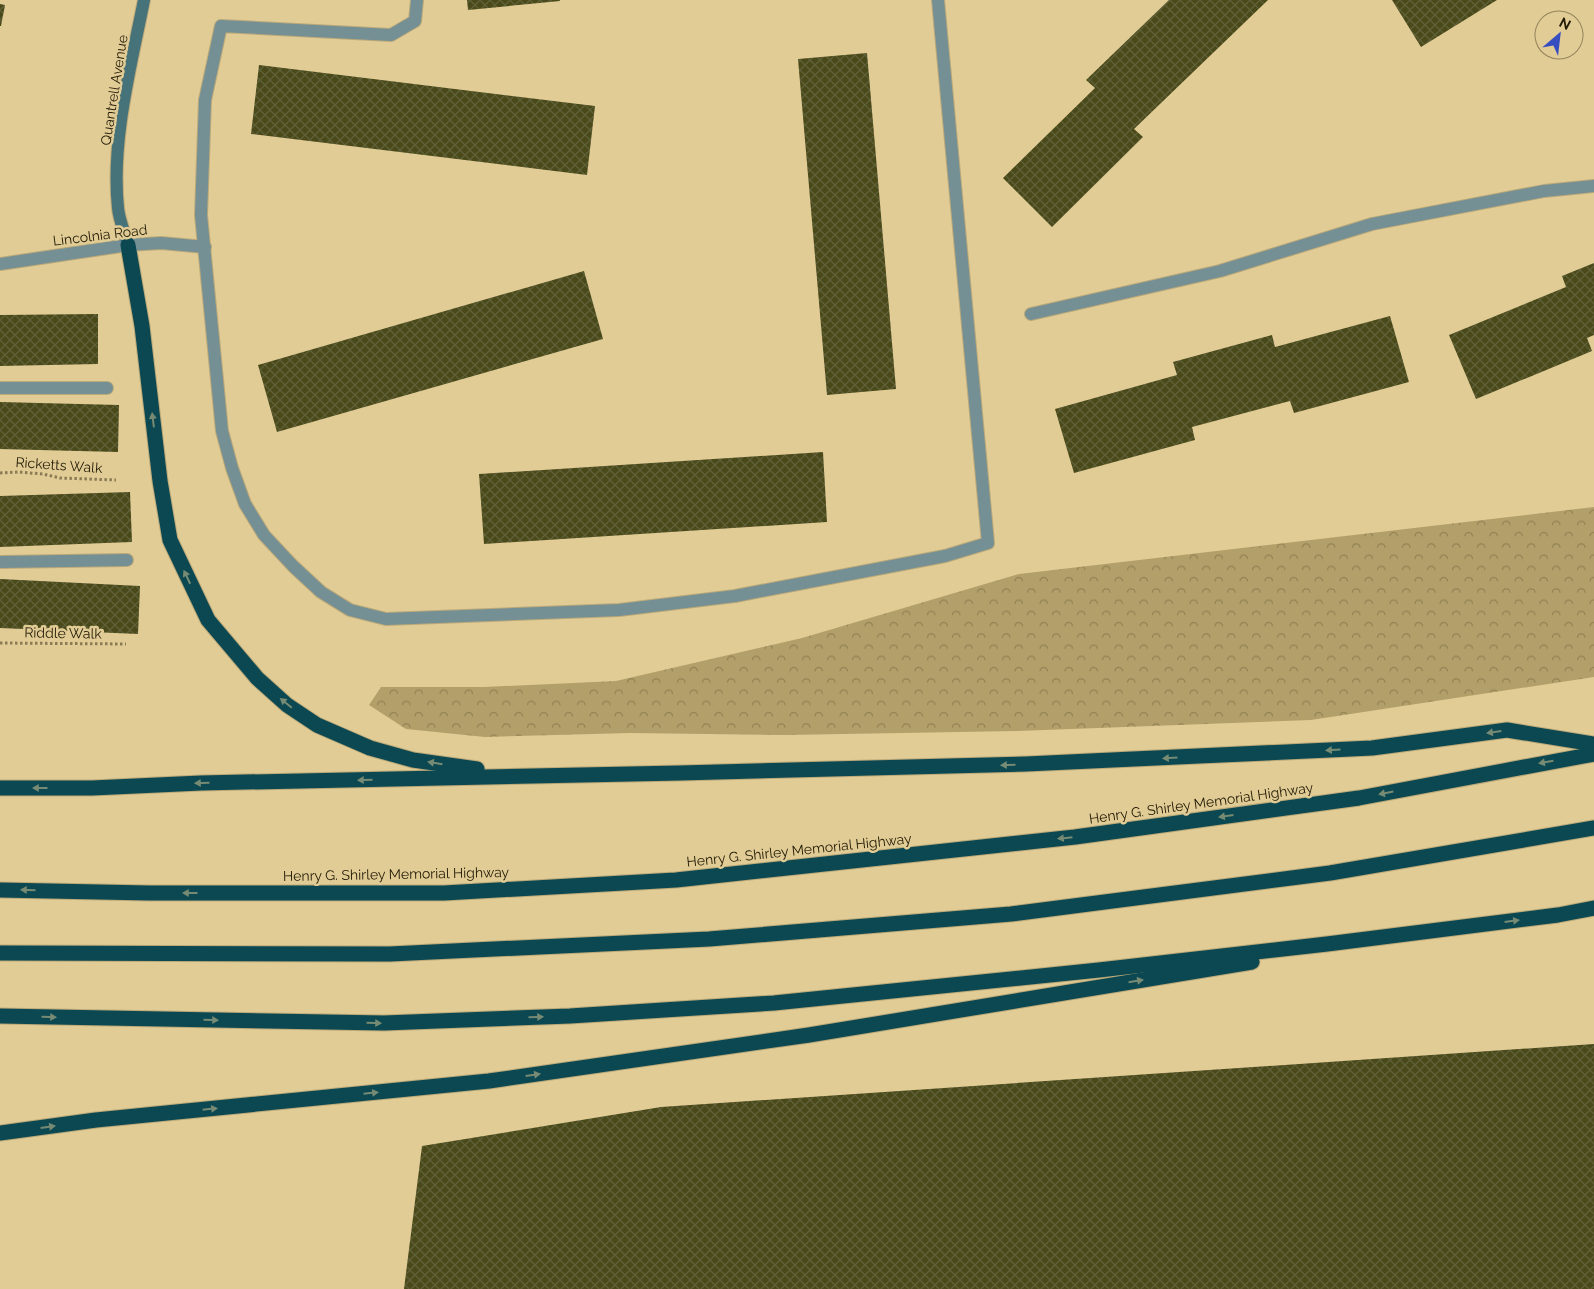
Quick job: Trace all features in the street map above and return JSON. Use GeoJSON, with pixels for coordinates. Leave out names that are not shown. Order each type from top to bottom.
{"type":"FeatureCollection","features":[{"type":"Feature","properties":{"kind":"highway"},"geometry":{"type":"LineString","coordinates":[[128,245],[142,326],[160,481],[170,540],[208,620],[230,648],[257,678],[287,705],[317,725],[370,748],[413,760],[457,767],[553,775]]}},
{"type":"Feature","properties":{"kind":"highway"},"geometry":{"type":"LineString","coordinates":[[0,788],[92,788],[201,783],[940,767],[1372,748],[1507,730],[1594,744]]}},
{"type":"Feature","properties":{"kind":"highway","name":"Henry G. Shirley Memorial Highway"},"geometry":{"type":"LineString","coordinates":[[0,890],[149,893],[444,893],[676,880],[1075,837],[1358,798],[1594,754]]}},
{"type":"Feature","properties":{"kind":"highway"},"geometry":{"type":"LineString","coordinates":[[0,953],[390,954],[718,938],[1011,914],[1330,873],[1594,828]]}},
{"type":"Feature","properties":{"kind":"highway"},"geometry":{"type":"LineString","coordinates":[[0,1016],[384,1023],[570,1016],[774,1002],[1100,970],[1464,927],[1558,915],[1594,908]]}},
{"type":"Feature","properties":{"kind":"highway"},"geometry":{"type":"LineString","coordinates":[[0,1133],[96,1120],[489,1081],[808,1036],[1464,927]]}},
{"type":"Feature","properties":{"kind":"street","name":"Quantrell Avenue"},"geometry":{"type":"LineString","coordinates":[[128,245],[118,209],[119,144],[122,115],[144,0]]}},
{"type":"Feature","properties":{"kind":"street"},"geometry":{"type":"LineString","coordinates":[[417,0],[414,21],[392,35],[221,26],[205,100],[202,215],[204,247],[222,431],[232,468],[245,504],[264,535],[293,566],[321,592],[350,610],[386,620],[619,610],[736,596],[944,556],[988,543],[938,0]]}},
{"type":"Feature","properties":{"kind":"street"},"geometry":{"type":"LineString","coordinates":[[1031,314],[1220,271],[1372,224],[1544,190],[1594,186]]}},
{"type":"Feature","properties":{"kind":"street","name":"Lincolnia Road"},"geometry":{"type":"LineString","coordinates":[[0,264],[128,245],[161,243],[204,247]]}},
{"type":"Feature","properties":{"kind":"street"},"geometry":{"type":"LineString","coordinates":[[0,388],[107,388]]}},
{"type":"Feature","properties":{"kind":"street"},"geometry":{"type":"LineString","coordinates":[[0,562],[127,560]]}},
{"type":"Feature","properties":{"kind":"path","name":"Ricketts Walk"},"geometry":{"type":"LineString","coordinates":[[0,473],[18,472],[43,474],[60,478],[116,480]]}},
{"type":"Feature","properties":{"kind":"path","name":"Riddle Walk"},"geometry":{"type":"LineString","coordinates":[[0,643],[126,644]]}},
{"type":"Feature","properties":{"kind":"green space"},"geometry":{"type":"Polygon","coordinates":[[[1594,507],[1594,677],[1311,720],[1018,731],[784,735],[630,733],[485,737],[406,729],[369,705],[381,687],[484,687],[616,681],[802,638],[1019,574],[1594,507]]]}},
{"type":"Feature","properties":{"kind":"building"},"geometry":{"type":"Polygon","coordinates":[[[467,0],[560,0],[560,1],[468,10],[467,0]]]}},
{"type":"Feature","properties":{"kind":"building"},"geometry":{"type":"Polygon","coordinates":[[[1169,0],[1268,0],[1134,129],[1143,137],[1052,227],[1003,178],[1095,88],[1086,80],[1169,0]]]}},
{"type":"Feature","properties":{"kind":"building"},"geometry":{"type":"Polygon","coordinates":[[[1392,0],[1497,0],[1421,47],[1392,0]]]}},
{"type":"Feature","properties":{"kind":"building"},"geometry":{"type":"Polygon","coordinates":[[[0,4],[5,5],[1,26],[0,26],[0,4]]]}},
{"type":"Feature","properties":{"kind":"building"},"geometry":{"type":"Polygon","coordinates":[[[867,53],[896,389],[827,395],[798,59],[867,53]]]}},
{"type":"Feature","properties":{"kind":"building"},"geometry":{"type":"Polygon","coordinates":[[[259,65],[595,106],[587,175],[251,134],[259,65]]]}},
{"type":"Feature","properties":{"kind":"building"},"geometry":{"type":"Polygon","coordinates":[[[1594,263],[1594,335],[1587,338],[1592,351],[1476,399],[1449,335],[1566,287],[1562,276],[1594,263]]]}},
{"type":"Feature","properties":{"kind":"building"},"geometry":{"type":"Polygon","coordinates":[[[584,271],[603,339],[277,432],[258,365],[584,271]]]}},
{"type":"Feature","properties":{"kind":"building"},"geometry":{"type":"Polygon","coordinates":[[[98,314],[98,364],[0,366],[0,315],[98,314]]]}},
{"type":"Feature","properties":{"kind":"building"},"geometry":{"type":"Polygon","coordinates":[[[1390,316],[1409,382],[1294,413],[1290,401],[1192,427],[1195,440],[1074,473],[1055,409],[1177,375],[1173,362],[1272,335],[1275,347],[1390,316]]]}},
{"type":"Feature","properties":{"kind":"building"},"geometry":{"type":"Polygon","coordinates":[[[0,402],[119,405],[118,452],[0,449],[0,402]]]}},
{"type":"Feature","properties":{"kind":"building"},"geometry":{"type":"Polygon","coordinates":[[[823,452],[827,522],[484,544],[479,474],[823,452]]]}},
{"type":"Feature","properties":{"kind":"building"},"geometry":{"type":"Polygon","coordinates":[[[130,492],[132,542],[0,547],[0,496],[130,492]]]}},
{"type":"Feature","properties":{"kind":"building"},"geometry":{"type":"Polygon","coordinates":[[[0,579],[140,586],[138,634],[0,628],[0,579]]]}},
{"type":"Feature","properties":{"kind":"building"},"geometry":{"type":"Polygon","coordinates":[[[1594,1044],[1594,1289],[404,1289],[422,1146],[661,1107],[1594,1044]]]}}]}
